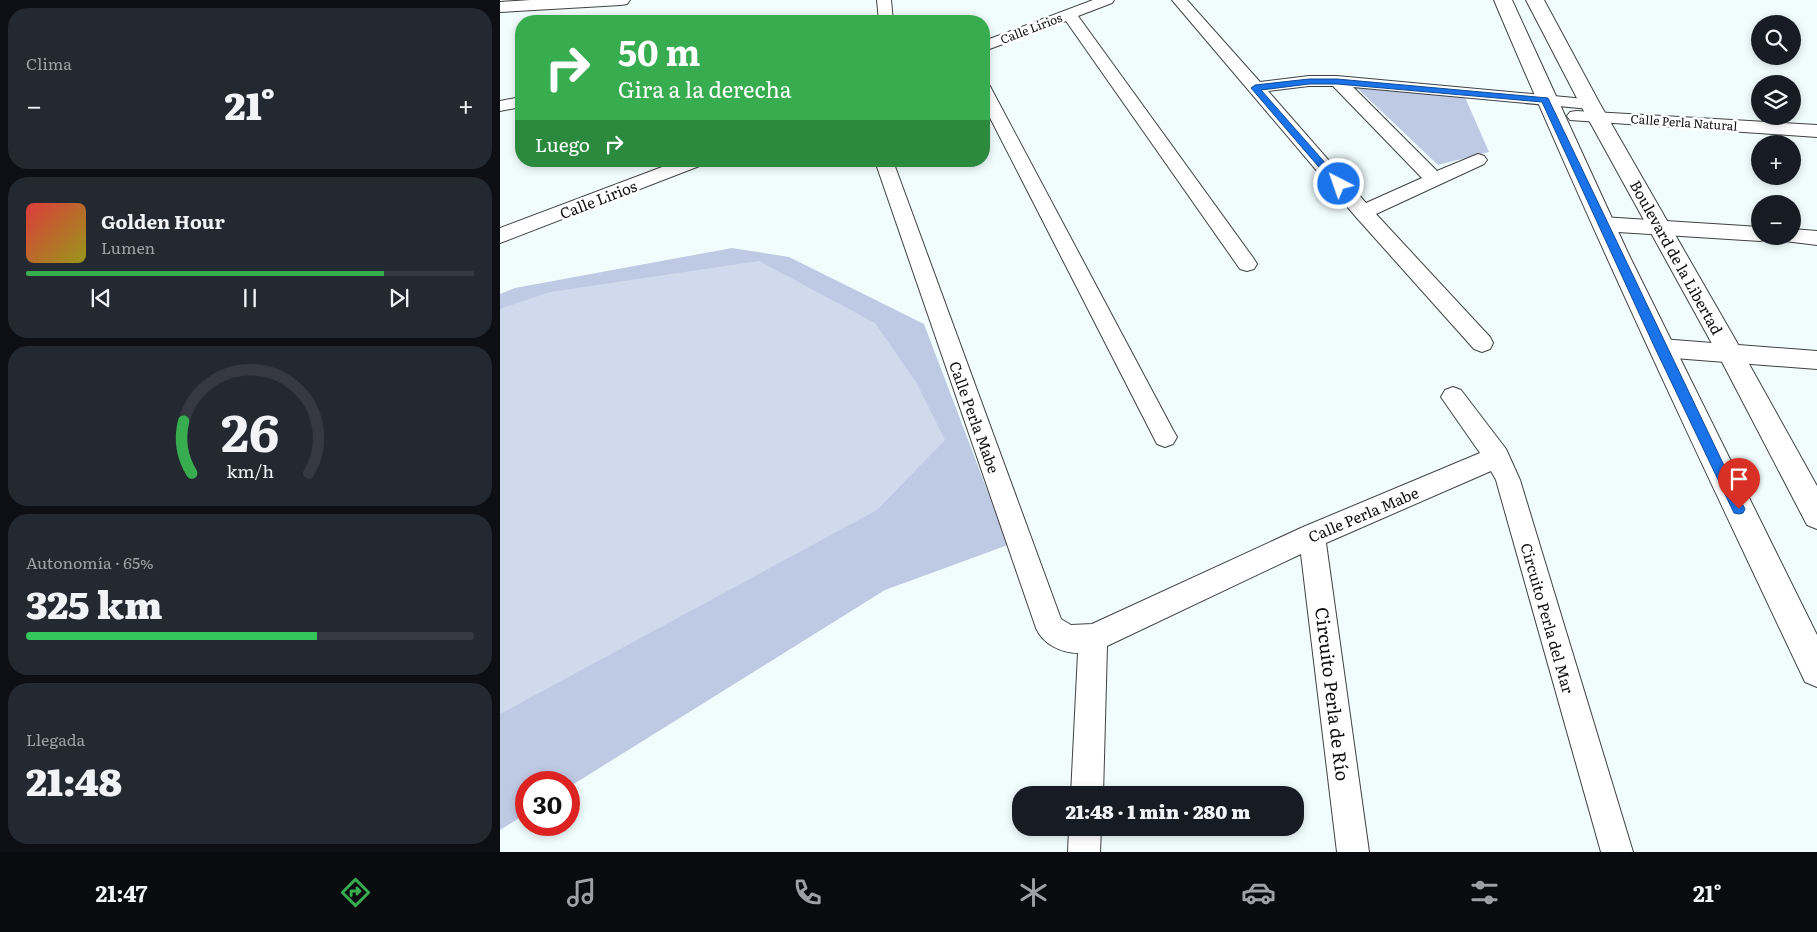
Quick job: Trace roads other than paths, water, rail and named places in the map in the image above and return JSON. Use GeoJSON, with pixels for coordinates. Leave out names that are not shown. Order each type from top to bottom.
{"type":"FeatureCollection","features":[{"type":"Feature","properties":{"kind":"street"},"geometry":{"type":"LineString","coordinates":[[500,8],[621,0]]}},
{"type":"Feature","properties":{"kind":"street"},"geometry":{"type":"LineString","coordinates":[[884,0],[885,15]]}},
{"type":"Feature","properties":{"kind":"street","name":"Calle Lirios"},"geometry":{"type":"LineString","coordinates":[[990,44],[1107,0]]}},
{"type":"Feature","properties":{"kind":"street"},"geometry":{"type":"LineString","coordinates":[[1179,0],[1363,212],[1482,343]]}},
{"type":"Feature","properties":{"kind":"street"},"geometry":{"type":"LineString","coordinates":[[1503,0],[1548,107],[1602,224],[1817,670]]}},
{"type":"Feature","properties":{"kind":"street","name":"Boulevard de la Libertad"},"geometry":{"type":"LineString","coordinates":[[1535,0],[1817,515]]}},
{"type":"Feature","properties":{"kind":"street"},"geometry":{"type":"LineString","coordinates":[[1068,13],[1247,264]]}},
{"type":"Feature","properties":{"kind":"street"},"geometry":{"type":"LineString","coordinates":[[990,35],[1020,32]]}},
{"type":"Feature","properties":{"kind":"street"},"geometry":{"type":"LineString","coordinates":[[1337,81],[1435,180]]}},
{"type":"Feature","properties":{"kind":"street","name":"Calle Perla Natural"},"geometry":{"type":"LineString","coordinates":[[1255,88],[1337,81],[1548,107],[1817,131]]}},
{"type":"Feature","properties":{"kind":"street"},"geometry":{"type":"LineString","coordinates":[[990,102],[1165,437]]}},
{"type":"Feature","properties":{"kind":"street"},"geometry":{"type":"LineString","coordinates":[[500,106],[515,103]]}},
{"type":"Feature","properties":{"kind":"street"},"geometry":{"type":"LineString","coordinates":[[1363,212],[1478,160]]}},
{"type":"Feature","properties":{"kind":"street","name":"Calle Lirios"},"geometry":{"type":"LineString","coordinates":[[500,236],[680,167]]}},
{"type":"Feature","properties":{"kind":"street","name":"Calle Perla Mabe"},"geometry":{"type":"LineString","coordinates":[[886,167],[1050,628],[1068,639],[1093,638],[1312,536],[1497,457]]}},
{"type":"Feature","properties":{"kind":"street"},"geometry":{"type":"LineString","coordinates":[[1602,224],[1751,233]]}},
{"type":"Feature","properties":{"kind":"street"},"geometry":{"type":"LineString","coordinates":[[1801,237],[1817,238]]}},
{"type":"Feature","properties":{"kind":"street"},"geometry":{"type":"LineString","coordinates":[[1661,348],[1817,360]]}},
{"type":"Feature","properties":{"kind":"street","name":"Circuito Perla del Mar"},"geometry":{"type":"LineString","coordinates":[[1453,397],[1497,457],[1508,480],[1616,852]]}},
{"type":"Feature","properties":{"kind":"street","name":"Circuito Perla de Río"},"geometry":{"type":"LineString","coordinates":[[1312,536],[1353,852]]}},
{"type":"Feature","properties":{"kind":"street"},"geometry":{"type":"LineString","coordinates":[[1086,786],[1093,638]]}},
{"type":"Feature","properties":{"kind":"street"},"geometry":{"type":"LineString","coordinates":[[1084,852],[1085,836]]}}]}
